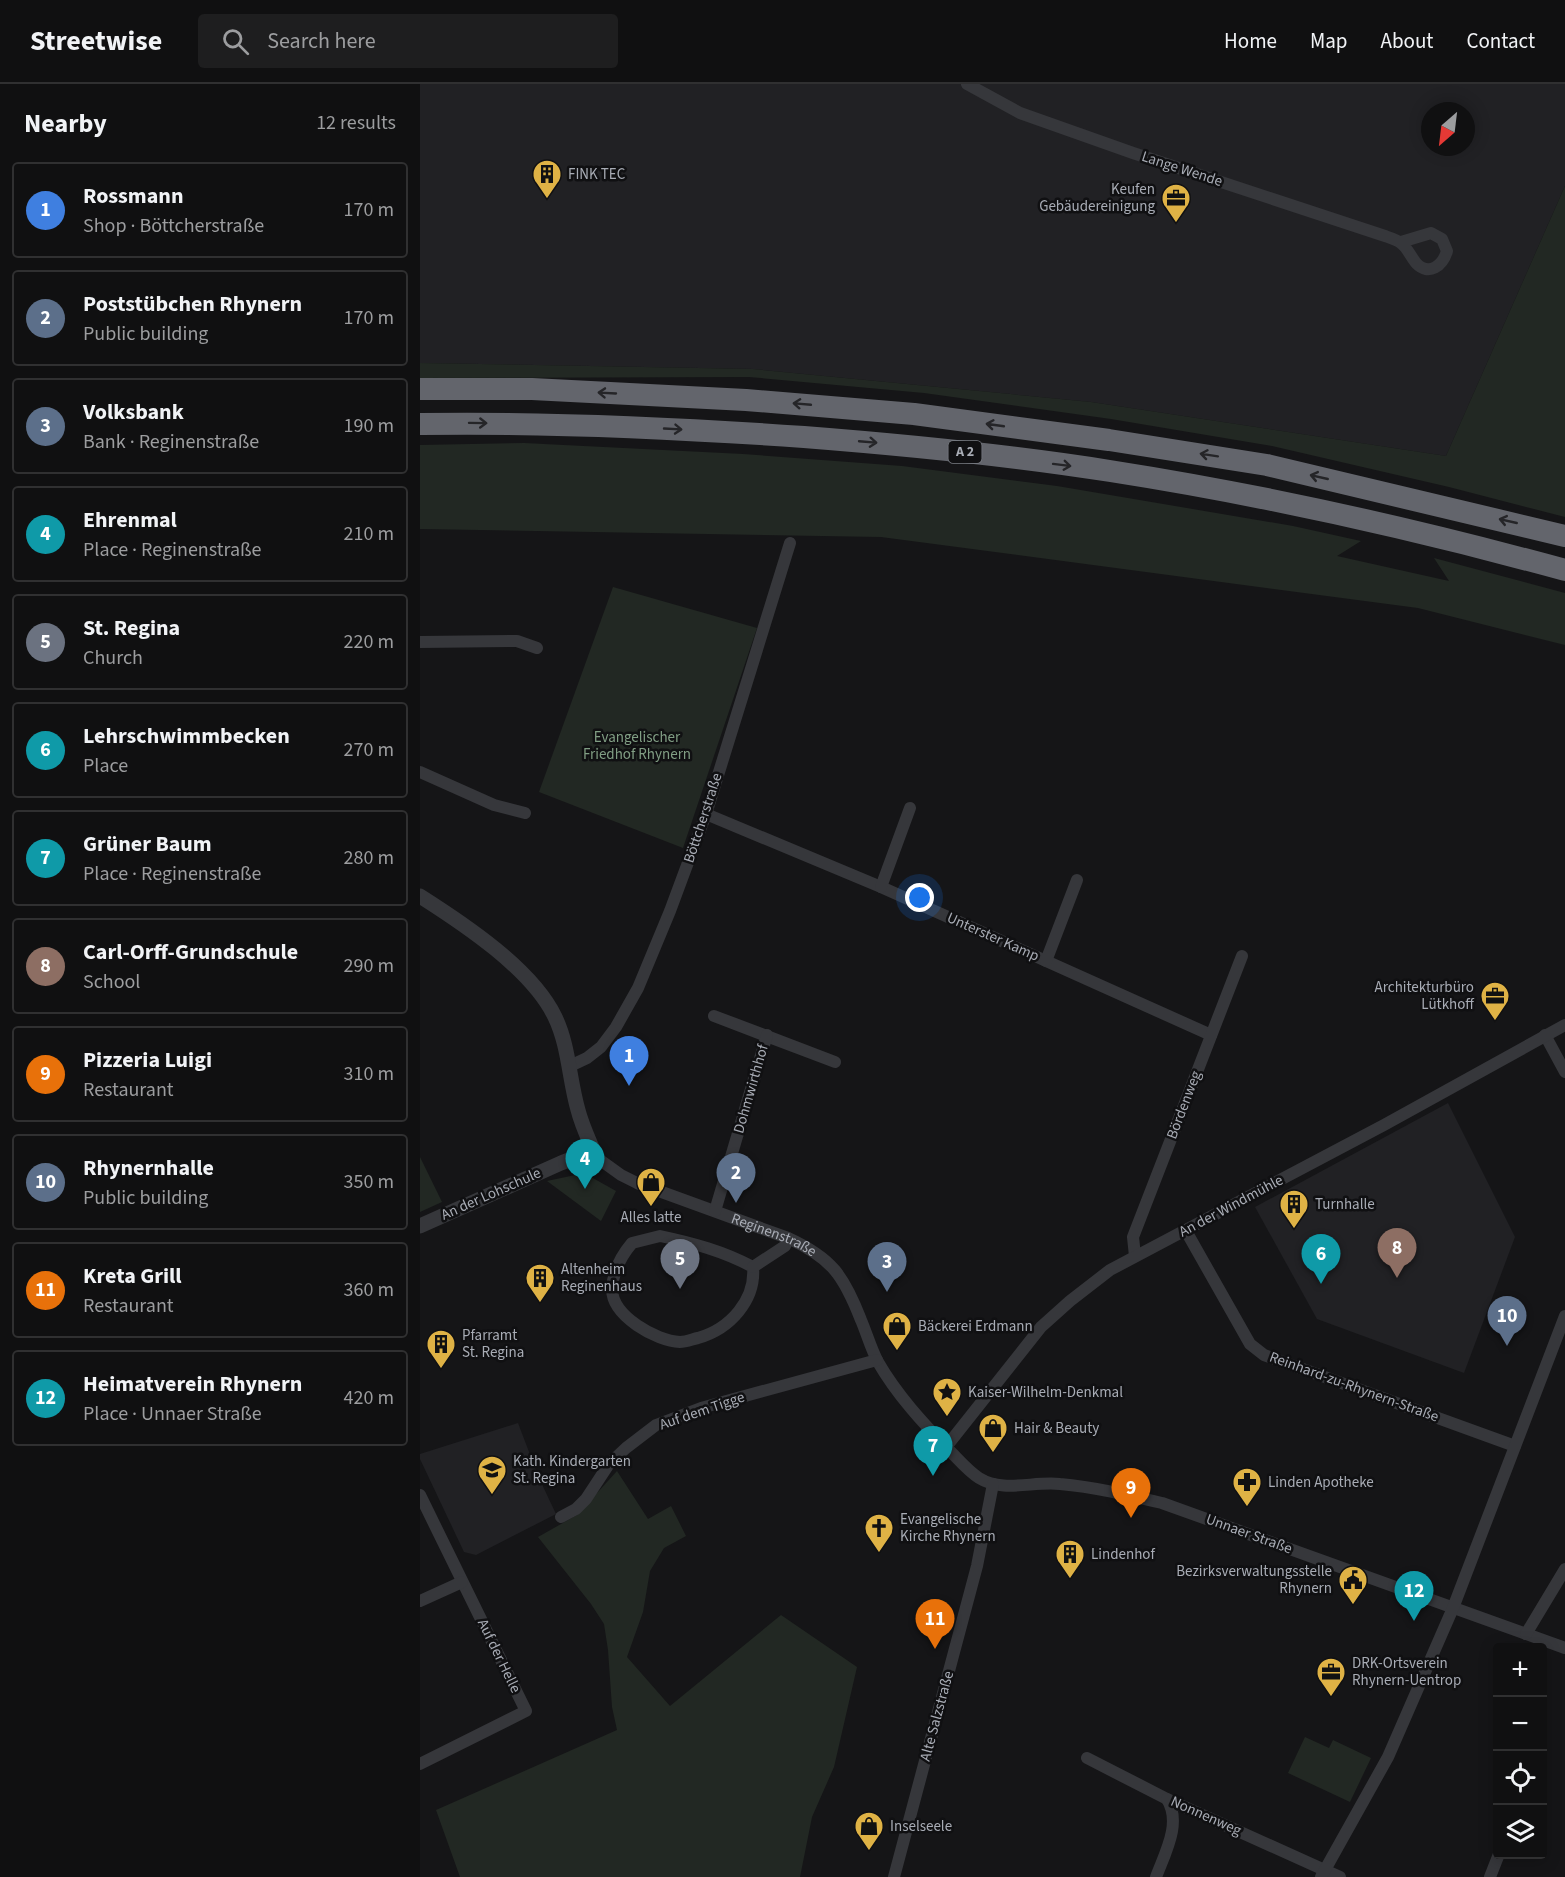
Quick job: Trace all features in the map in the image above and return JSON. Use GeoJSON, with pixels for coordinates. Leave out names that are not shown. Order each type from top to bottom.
{"type":"FeatureCollection","features":[{"type":"Feature","properties":{"kind":"highway","name":"A 2"},"geometry":{"type":"LineString","coordinates":[[420,389],[544,389],[746,400],[914,414],[1109,440],[1267,465],[1565,536]]}},
{"type":"Feature","properties":{"kind":"highway","name":"A 2"},"geometry":{"type":"LineString","coordinates":[[420,424],[607,425],[919,446],[1110,471],[1317,509],[1410,530],[1565,570]]}},
{"type":"Feature","properties":{"kind":"street","name":"Lange Wende"},"geometry":{"type":"LineString","coordinates":[[967,84],[1020,113],[1401,242]]}},
{"type":"Feature","properties":{"kind":"street","name":"Böttcherstraße"},"geometry":{"type":"LineString","coordinates":[[570,1066],[587,1058],[601,1047],[622,1018],[638,988],[706,814],[790,543]]}},
{"type":"Feature","properties":{"kind":"street"},"geometry":{"type":"LineString","coordinates":[[420,642],[517,641],[537,648]]}},
{"type":"Feature","properties":{"kind":"street"},"geometry":{"type":"LineString","coordinates":[[420,772],[494,805],[525,813]]}},
{"type":"Feature","properties":{"kind":"street"},"geometry":{"type":"LineString","coordinates":[[881,887],[910,808]]}},
{"type":"Feature","properties":{"kind":"street","name":"Unterster Kamp"},"geometry":{"type":"LineString","coordinates":[[706,814],[881,887],[1211,1035]]}},
{"type":"Feature","properties":{"kind":"street"},"geometry":{"type":"LineString","coordinates":[[1046,961],[1077,880]]}},
{"type":"Feature","properties":{"kind":"street"},"geometry":{"type":"LineString","coordinates":[[420,896],[452,916],[521,972],[543,997],[555,1016],[564,1041],[577,1109],[596,1157]]}},
{"type":"Feature","properties":{"kind":"street","name":"Bördenweg"},"geometry":{"type":"LineString","coordinates":[[1135,1257],[1133,1237],[1242,956]]}},
{"type":"Feature","properties":{"kind":"street","name":"Dohmwirthhof"},"geometry":{"type":"LineString","coordinates":[[714,1016],[835,1062]]}},
{"type":"Feature","properties":{"kind":"street","name":"An der Windmühle"},"geometry":{"type":"LineString","coordinates":[[946,1447],[1041,1327],[1084,1289],[1110,1270],[1186,1231],[1565,1024]]}},
{"type":"Feature","properties":{"kind":"street","name":"Dohmwirthhof"},"geometry":{"type":"LineString","coordinates":[[715,1211],[767,1035]]}},
{"type":"Feature","properties":{"kind":"street"},"geometry":{"type":"LineString","coordinates":[[1545,1035],[1565,1072]]}},
{"type":"Feature","properties":{"kind":"street","name":"An der Lohschule"},"geometry":{"type":"LineString","coordinates":[[420,1226],[561,1163],[579,1156],[596,1157]]}},
{"type":"Feature","properties":{"kind":"street","name":"Reginenstraße"},"geometry":{"type":"LineString","coordinates":[[596,1157],[636,1183],[788,1238],[816,1252],[837,1272],[851,1296],[877,1360],[917,1417],[970,1471],[980,1479],[993,1484]]}},
{"type":"Feature","properties":{"kind":"street","name":"Reinhard-zu-Rhynern-Straße"},"geometry":{"type":"LineString","coordinates":[[1186,1231],[1250,1344],[1257,1350],[1275,1359],[1515,1446]]}},
{"type":"Feature","properties":{"kind":"street"},"geometry":{"type":"LineString","coordinates":[[660,1236],[690,1242],[731,1255],[753,1267],[751,1288],[741,1309],[706,1336],[683,1342],[651,1334],[635,1324],[620,1310],[612,1291],[616,1266],[632,1243],[660,1236]]}},
{"type":"Feature","properties":{"kind":"street"},"geometry":{"type":"LineString","coordinates":[[753,1267],[785,1246],[788,1238]]}},
{"type":"Feature","properties":{"kind":"street"},"geometry":{"type":"LineString","coordinates":[[1324,1873],[1388,1757],[1453,1608],[1565,1316]]}},
{"type":"Feature","properties":{"kind":"street","name":"Auf dem Tigge"},"geometry":{"type":"LineString","coordinates":[[561,1517],[576,1509],[586,1499],[609,1464],[656,1425],[701,1408],[877,1360]]}},
{"type":"Feature","properties":{"kind":"street","name":"Unnaer Straße"},"geometry":{"type":"LineString","coordinates":[[993,1484],[1004,1486],[1057,1484],[1102,1489],[1162,1503],[1565,1648]]}},
{"type":"Feature","properties":{"kind":"street","name":"Alte Salzstraße"},"geometry":{"type":"LineString","coordinates":[[894,1877],[975,1574],[993,1484]]}},
{"type":"Feature","properties":{"kind":"street","name":"Auf der Helle"},"geometry":{"type":"LineString","coordinates":[[420,1495],[526,1711],[420,1764]]}},
{"type":"Feature","properties":{"kind":"street"},"geometry":{"type":"LineString","coordinates":[[1526,1634],[1565,1569]]}},
{"type":"Feature","properties":{"kind":"street"},"geometry":{"type":"LineString","coordinates":[[420,1601],[462,1582]]}},
{"type":"Feature","properties":{"kind":"street","name":"Nonnenweg"},"geometry":{"type":"LineString","coordinates":[[1087,1758],[1167,1799],[1324,1873],[1340,1877]]}},
{"type":"Feature","properties":{"kind":"street"},"geometry":{"type":"LineString","coordinates":[[1156,1877],[1173,1825],[1173,1809],[1167,1799]]}},
{"type":"Feature","properties":{"kind":"street"},"geometry":{"type":"LineString","coordinates":[[1490,1877],[1496,1859]]}},
{"type":"Feature","properties":{"kind":"shaded area"},"geometry":{"type":"Polygon","coordinates":[[[420,84],[1565,84],[1565,186],[1446,456],[1091,402],[753,369],[420,363],[420,84]]]}},
{"type":"Feature","properties":{"kind":"shaded area"},"geometry":{"type":"Polygon","coordinates":[[[1448,1103],[1515,1237],[1464,1373],[1317,1319],[1255,1207],[1448,1103]]]}},
{"type":"Feature","properties":{"kind":"shaded area","name":"Kath. Kindergarten St. Regina"},"geometry":{"type":"Polygon","coordinates":[[[518,1423],[539,1478],[556,1514],[476,1555],[464,1552],[420,1459],[420,1454],[518,1423]]]}},
{"type":"Feature","properties":{"kind":"green space"},"geometry":{"type":"Polygon","coordinates":[[[1565,186],[1565,517],[1449,487],[1272,446],[1111,419],[924,393],[749,377],[420,378],[420,363],[753,369],[1091,402],[1446,456],[1565,186]]]}},
{"type":"Feature","properties":{"kind":"green space"},"geometry":{"type":"Polygon","coordinates":[[[524,443],[743,454],[902,466],[1057,486],[1293,526],[1361,541],[1337,556],[1449,581],[1434,558],[1565,593],[1565,645],[1418,608],[881,537],[420,529],[420,445],[524,443]]]}},
{"type":"Feature","properties":{"kind":"green space","name":"Evangelischer Friedhof Rhynern"},"geometry":{"type":"Polygon","coordinates":[[[613,587],[757,628],[683,848],[539,792],[613,587]]]}},
{"type":"Feature","properties":{"kind":"green space"},"geometry":{"type":"Polygon","coordinates":[[[420,1157],[442,1202],[420,1212],[420,1157]]]}},
{"type":"Feature","properties":{"kind":"green space"},"geometry":{"type":"Polygon","coordinates":[[[580,1174],[591,1177],[616,1191],[601,1221],[547,1181],[580,1174]]]}},
{"type":"Feature","properties":{"kind":"green space"},"geometry":{"type":"Polygon","coordinates":[[[617,1471],[648,1519],[671,1506],[686,1536],[664,1548],[650,1571],[643,1612],[627,1657],[670,1706],[781,1615],[857,1667],[834,1767],[812,1817],[800,1877],[460,1877],[436,1810],[617,1730],[612,1707],[604,1624],[538,1537],[577,1515],[617,1471]]]}},
{"type":"Feature","properties":{"kind":"green space"},"geometry":{"type":"Polygon","coordinates":[[[1305,1737],[1329,1748],[1333,1740],[1371,1758],[1350,1802],[1288,1773],[1305,1737]]]}},
{"type":"Feature","properties":{"kind":"place","name":"FINK TEC"},"geometry":{"type":"Point","coordinates":[547,200]}},
{"type":"Feature","properties":{"kind":"place","name":"Keufen Gebäudereinigung"},"geometry":{"type":"Point","coordinates":[1176,224]}},
{"type":"Feature","properties":{"kind":"place","name":"Architekturbüro Lütkhoff"},"geometry":{"type":"Point","coordinates":[1495,1022]}},
{"type":"Feature","properties":{"kind":"place","name":"Rossmann"},"geometry":{"type":"Point","coordinates":[629,1086]}},
{"type":"Feature","properties":{"kind":"place","name":"Ehrenmal"},"geometry":{"type":"Point","coordinates":[585,1189]}},
{"type":"Feature","properties":{"kind":"place","name":"Poststübchen Rhynern"},"geometry":{"type":"Point","coordinates":[736,1203]}},
{"type":"Feature","properties":{"kind":"place","name":"Alles latte"},"geometry":{"type":"Point","coordinates":[651,1208]}},
{"type":"Feature","properties":{"kind":"place","name":"Turnhalle"},"geometry":{"type":"Point","coordinates":[1294,1230]}},
{"type":"Feature","properties":{"kind":"place","name":"Carl-Orff-Grundschule"},"geometry":{"type":"Point","coordinates":[1397,1278]}},
{"type":"Feature","properties":{"kind":"place","name":"Lehrschwimmbecken"},"geometry":{"type":"Point","coordinates":[1321,1284]}},
{"type":"Feature","properties":{"kind":"place","name":"St. Regina"},"geometry":{"type":"Point","coordinates":[680,1289]}},
{"type":"Feature","properties":{"kind":"place","name":"Volksbank"},"geometry":{"type":"Point","coordinates":[887,1292]}},
{"type":"Feature","properties":{"kind":"place","name":"Altenheim Reginenhaus"},"geometry":{"type":"Point","coordinates":[540,1304]}},
{"type":"Feature","properties":{"kind":"place","name":"Rhynernhalle"},"geometry":{"type":"Point","coordinates":[1507,1346]}},
{"type":"Feature","properties":{"kind":"place","name":"Bäckerei Erdmann"},"geometry":{"type":"Point","coordinates":[897,1352]}},
{"type":"Feature","properties":{"kind":"place","name":"Pfarramt St. Regina"},"geometry":{"type":"Point","coordinates":[441,1370]}},
{"type":"Feature","properties":{"kind":"place","name":"Kaiser-Wilhelm-Denkmal"},"geometry":{"type":"Point","coordinates":[947,1418]}},
{"type":"Feature","properties":{"kind":"place","name":"Hair & Beauty"},"geometry":{"type":"Point","coordinates":[993,1454]}},
{"type":"Feature","properties":{"kind":"place","name":"Grüner Baum"},"geometry":{"type":"Point","coordinates":[933,1476]}},
{"type":"Feature","properties":{"kind":"place","name":"Kath. Kindergarten St. Regina"},"geometry":{"type":"Point","coordinates":[492,1496]}},
{"type":"Feature","properties":{"kind":"place","name":"Linden Apotheke"},"geometry":{"type":"Point","coordinates":[1247,1508]}},
{"type":"Feature","properties":{"kind":"place","name":"Pizzeria Luigi"},"geometry":{"type":"Point","coordinates":[1131,1518]}},
{"type":"Feature","properties":{"kind":"place","name":"Evangelische Kirche Rhynern"},"geometry":{"type":"Point","coordinates":[879,1554]}},
{"type":"Feature","properties":{"kind":"place","name":"Lindenhof"},"geometry":{"type":"Point","coordinates":[1070,1580]}},
{"type":"Feature","properties":{"kind":"place","name":"Bezirksverwaltungsstelle Rhynern"},"geometry":{"type":"Point","coordinates":[1353,1606]}},
{"type":"Feature","properties":{"kind":"place","name":"Heimatverein Rhynern"},"geometry":{"type":"Point","coordinates":[1414,1621]}},
{"type":"Feature","properties":{"kind":"place","name":"Kreta Grill"},"geometry":{"type":"Point","coordinates":[935,1649]}},
{"type":"Feature","properties":{"kind":"place","name":"DRK-Ortsverein Rhynern-Uentrop"},"geometry":{"type":"Point","coordinates":[1331,1698]}},
{"type":"Feature","properties":{"kind":"place","name":"Inselseele"},"geometry":{"type":"Point","coordinates":[869,1852]}}]}
